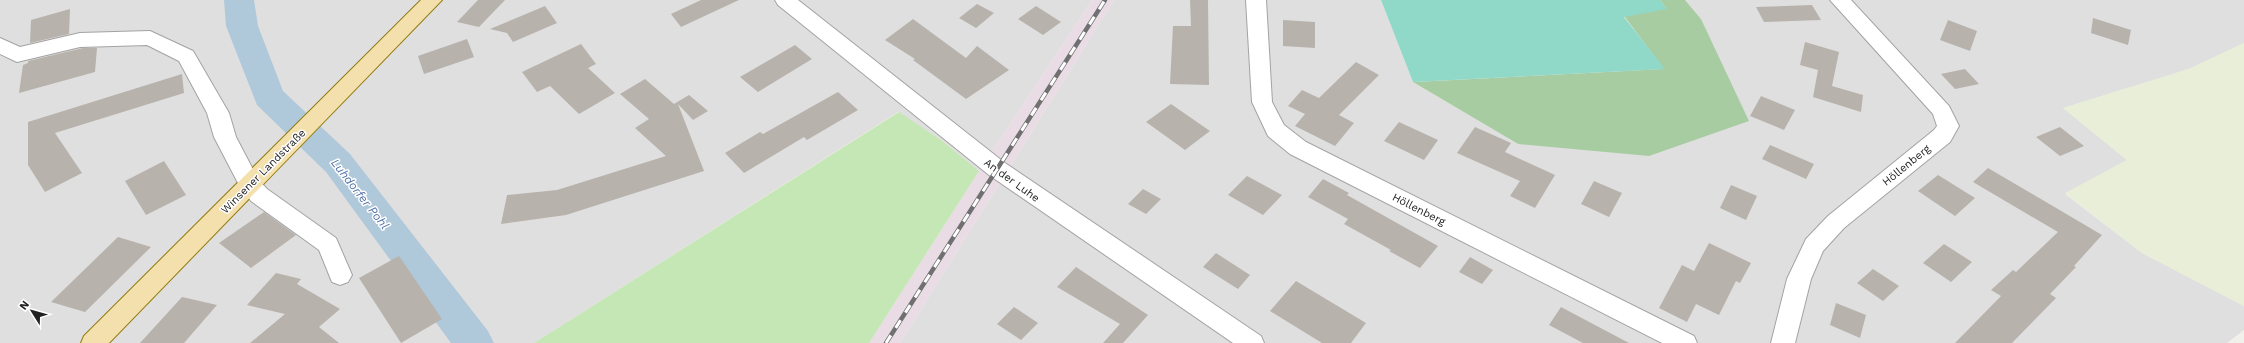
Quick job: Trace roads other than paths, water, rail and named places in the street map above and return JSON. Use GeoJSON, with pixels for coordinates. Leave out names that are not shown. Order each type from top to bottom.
{"type":"FeatureCollection","features":[{"type":"Feature","properties":{"kind":"main road","name":"Winsener Landstraße"},"geometry":{"type":"LineString","coordinates":[[93,343],[432,0]]}},
{"type":"Feature","properties":{"kind":"street","name":"An der Luhe"},"geometry":{"type":"LineString","coordinates":[[785,0],[997,170],[1252,343]]}},
{"type":"Feature","properties":{"kind":"street","name":"Höllenberg"},"geometry":{"type":"LineString","coordinates":[[1256,0],[1262,102],[1276,130],[1298,148],[1685,343]]}},
{"type":"Feature","properties":{"kind":"street","name":"Höllenberg"},"geometry":{"type":"LineString","coordinates":[[1783,343],[1799,279],[1814,246],[1836,222],[1942,136],[1948,126],[1942,111],[1840,0]]}},
{"type":"Feature","properties":{"kind":"street"},"geometry":{"type":"LineString","coordinates":[[0,45],[17,55],[80,40],[150,38],[186,56],[218,113],[225,137],[250,185],[260,195],[328,244],[340,275]]}},
{"type":"Feature","properties":{"kind":"waterway","name":"Luhdorfer Pohl"},"geometry":{"type":"LineString","coordinates":[[239,0],[242,26],[269,97],[338,163],[474,343]]}},
{"type":"Feature","properties":{"kind":"railway"},"geometry":{"type":"LineString","coordinates":[[886,343],[1105,0]]}}]}
